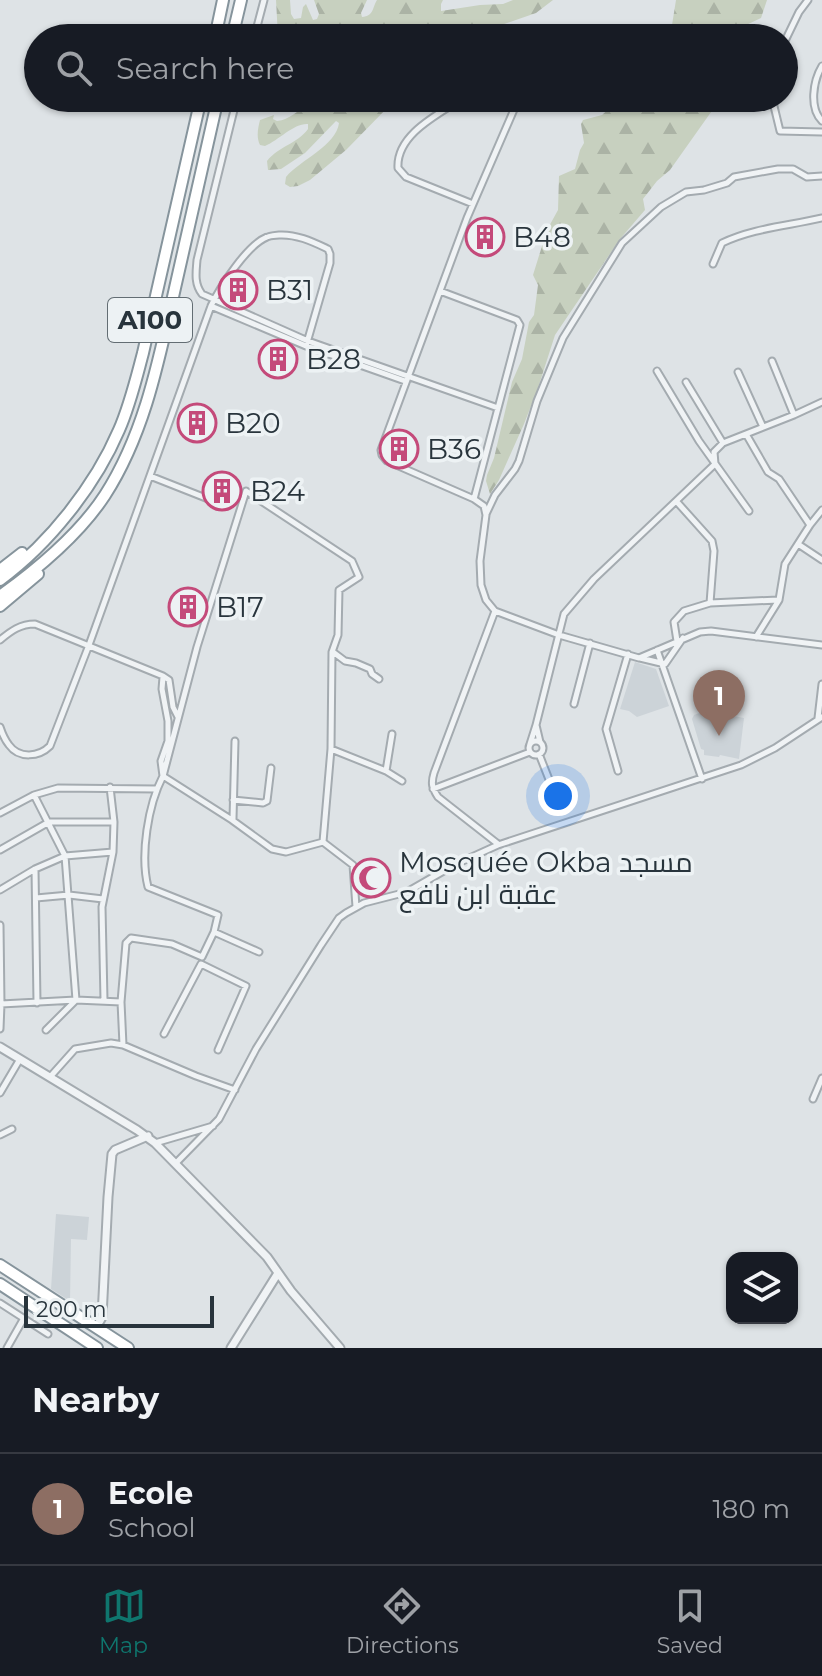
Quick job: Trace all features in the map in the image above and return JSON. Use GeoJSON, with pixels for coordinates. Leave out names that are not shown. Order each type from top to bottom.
{"type":"FeatureCollection","features":[{"type":"Feature","properties":{"kind":"highway"},"geometry":{"type":"LineString","coordinates":[[218,24],[223,0]]}},
{"type":"Feature","properties":{"kind":"highway"},"geometry":{"type":"LineString","coordinates":[[235,24],[241,0]]}},
{"type":"Feature","properties":{"kind":"highway","name":"A100"},"geometry":{"type":"LineString","coordinates":[[0,580],[58,525],[97,473],[119,430],[132,394],[198,112]]}},
{"type":"Feature","properties":{"kind":"highway","name":"A100"},"geometry":{"type":"LineString","coordinates":[[0,596],[51,555],[87,519],[104,496],[134,440],[156,371],[215,112]]}},
{"type":"Feature","properties":{"kind":"highway"},"geometry":{"type":"LineString","coordinates":[[0,606],[52,560],[87,519]]}},
{"type":"Feature","properties":{"kind":"highway"},"geometry":{"type":"LineString","coordinates":[[0,570],[58,525]]}},
{"type":"Feature","properties":{"kind":"highway"},"geometry":{"type":"LineString","coordinates":[[0,1265],[128,1348]]}},
{"type":"Feature","properties":{"kind":"highway"},"geometry":{"type":"LineString","coordinates":[[0,1284],[97,1348]]}},
{"type":"Feature","properties":{"kind":"street"},"geometry":{"type":"LineString","coordinates":[[258,24],[264,0]]}},
{"type":"Feature","properties":{"kind":"street"},"geometry":{"type":"LineString","coordinates":[[793,24],[808,0]]}},
{"type":"Feature","properties":{"kind":"street"},"geometry":{"type":"LineString","coordinates":[[822,66],[816,77],[814,109],[822,121]]}},
{"type":"Feature","properties":{"kind":"street"},"geometry":{"type":"LineString","coordinates":[[234,112],[195,273],[197,287],[202,294],[213,303],[307,344],[498,408]]}},
{"type":"Feature","properties":{"kind":"street"},"geometry":{"type":"LineString","coordinates":[[444,112],[413,134],[398,155],[398,168],[406,177],[473,204]]}},
{"type":"Feature","properties":{"kind":"street"},"geometry":{"type":"LineString","coordinates":[[486,515],[484,506],[474,499],[387,461],[381,450],[473,204],[513,112]]}},
{"type":"Feature","properties":{"kind":"street"},"geometry":{"type":"LineString","coordinates":[[775,112],[780,131],[822,132]]}},
{"type":"Feature","properties":{"kind":"street"},"geometry":{"type":"LineString","coordinates":[[779,600],[710,603],[684,611],[674,622],[680,640],[669,661],[662,665],[559,635],[495,611],[486,600],[481,585],[480,561],[486,515],[495,495],[519,461],[537,401],[563,338],[622,243],[661,207],[686,192],[727,183],[734,177],[778,169],[793,169],[807,177],[822,176]]}},
{"type":"Feature","properties":{"kind":"street"},"geometry":{"type":"LineString","coordinates":[[713,264],[722,243],[733,238],[822,218]]}},
{"type":"Feature","properties":{"kind":"street"},"geometry":{"type":"LineString","coordinates":[[0,727],[10,748],[21,754],[36,755],[48,749],[213,303],[231,273],[266,237],[291,235],[328,249],[330,254],[307,344]]}},
{"type":"Feature","properties":{"kind":"street"},"geometry":{"type":"LineString","coordinates":[[440,291],[517,320],[520,325],[474,499]]}},
{"type":"Feature","properties":{"kind":"street"},"geometry":{"type":"LineString","coordinates":[[772,361],[794,415]]}},
{"type":"Feature","properties":{"kind":"street"},"geometry":{"type":"LineString","coordinates":[[657,371],[699,441],[749,511]]}},
{"type":"Feature","properties":{"kind":"street"},"geometry":{"type":"LineString","coordinates":[[738,372],[763,427]]}},
{"type":"Feature","properties":{"kind":"street"},"geometry":{"type":"LineString","coordinates":[[686,382],[723,443]]}},
{"type":"Feature","properties":{"kind":"street"},"geometry":{"type":"LineString","coordinates":[[530,752],[564,614],[594,579],[715,464],[714,452],[723,443],[822,402]]}},
{"type":"Feature","properties":{"kind":"street"},"geometry":{"type":"LineString","coordinates":[[746,434],[768,472],[779,479],[810,525]]}},
{"type":"Feature","properties":{"kind":"street"},"geometry":{"type":"LineString","coordinates":[[150,476],[221,504]]}},
{"type":"Feature","properties":{"kind":"street"},"geometry":{"type":"LineString","coordinates":[[164,1034],[202,960],[218,915],[148,887],[145,852],[156,789],[163,776],[197,647],[246,491],[352,561],[359,577],[339,590],[338,635],[332,652],[331,749],[323,842]]}},
{"type":"Feature","properties":{"kind":"street"},"geometry":{"type":"LineString","coordinates":[[677,502],[712,541],[710,603]]}},
{"type":"Feature","properties":{"kind":"street"},"geometry":{"type":"LineString","coordinates":[[756,637],[779,600],[785,564],[822,510]]}},
{"type":"Feature","properties":{"kind":"street"},"geometry":{"type":"LineString","coordinates":[[798,544],[822,560]]}},
{"type":"Feature","properties":{"kind":"street"},"geometry":{"type":"LineString","coordinates":[[495,611],[432,783],[438,797],[498,845]]}},
{"type":"Feature","properties":{"kind":"street"},"geometry":{"type":"LineString","coordinates":[[0,640],[24,624],[35,624],[163,676],[169,680],[178,718]]}},
{"type":"Feature","properties":{"kind":"street"},"geometry":{"type":"LineString","coordinates":[[639,658],[700,632],[711,631],[822,645]]}},
{"type":"Feature","properties":{"kind":"street"},"geometry":{"type":"LineString","coordinates":[[574,704],[590,643]]}},
{"type":"Feature","properties":{"kind":"street"},"geometry":{"type":"LineString","coordinates":[[657,650],[702,779]]}},
{"type":"Feature","properties":{"kind":"street"},"geometry":{"type":"LineString","coordinates":[[332,652],[345,661],[370,669],[379,679]]}},
{"type":"Feature","properties":{"kind":"street"},"geometry":{"type":"LineString","coordinates":[[618,771],[606,726],[628,654]]}},
{"type":"Feature","properties":{"kind":"street"},"geometry":{"type":"LineString","coordinates":[[163,676],[169,744]]}},
{"type":"Feature","properties":{"kind":"street"},"geometry":{"type":"LineString","coordinates":[[176,1163],[222,1116],[256,1049],[339,918],[356,907],[407,892],[454,865],[498,845],[741,765],[775,748],[820,718],[822,684]]}},
{"type":"Feature","properties":{"kind":"street"},"geometry":{"type":"LineString","coordinates":[[536,725],[543,749],[539,754]]}},
{"type":"Feature","properties":{"kind":"street"},"geometry":{"type":"LineString","coordinates":[[386,771],[392,734]]}},
{"type":"Feature","properties":{"kind":"street"},"geometry":{"type":"LineString","coordinates":[[232,820],[235,741]]}},
{"type":"Feature","properties":{"kind":"street"},"geometry":{"type":"LineString","coordinates":[[530,745],[535,741],[541,743]]}},
{"type":"Feature","properties":{"kind":"street"},"geometry":{"type":"LineString","coordinates":[[331,749],[386,771],[402,781]]}},
{"type":"Feature","properties":{"kind":"street"},"geometry":{"type":"LineString","coordinates":[[433,789],[530,752]]}},
{"type":"Feature","properties":{"kind":"street"},"geometry":{"type":"LineString","coordinates":[[530,752],[539,754]]}},
{"type":"Feature","properties":{"kind":"street"},"geometry":{"type":"LineString","coordinates":[[539,754],[552,787]]}},
{"type":"Feature","properties":{"kind":"street"},"geometry":{"type":"LineString","coordinates":[[233,800],[267,801],[271,768]]}},
{"type":"Feature","properties":{"kind":"street"},"geometry":{"type":"LineString","coordinates":[[163,776],[272,849],[286,852],[323,842]]}},
{"type":"Feature","properties":{"kind":"street"},"geometry":{"type":"LineString","coordinates":[[104,1000],[103,899],[113,852],[114,822],[110,787]]}},
{"type":"Feature","properties":{"kind":"street"},"geometry":{"type":"LineString","coordinates":[[0,813],[34,795],[58,788],[156,789]]}},
{"type":"Feature","properties":{"kind":"street"},"geometry":{"type":"LineString","coordinates":[[34,795],[65,856],[76,1000],[46,1030]]}},
{"type":"Feature","properties":{"kind":"street"},"geometry":{"type":"LineString","coordinates":[[0,850],[49,822],[114,822]]}},
{"type":"Feature","properties":{"kind":"street"},"geometry":{"type":"LineString","coordinates":[[323,842],[353,865],[356,907]]}},
{"type":"Feature","properties":{"kind":"street"},"geometry":{"type":"LineString","coordinates":[[0,890],[65,856],[113,852]]}},
{"type":"Feature","properties":{"kind":"street"},"geometry":{"type":"LineString","coordinates":[[35,869],[37,1003]]}},
{"type":"Feature","properties":{"kind":"street"},"geometry":{"type":"LineString","coordinates":[[36,898],[69,895],[103,899]]}},
{"type":"Feature","properties":{"kind":"street"},"geometry":{"type":"LineString","coordinates":[[0,925],[0,1029]]}},
{"type":"Feature","properties":{"kind":"street"},"geometry":{"type":"LineString","coordinates":[[214,932],[259,952]]}},
{"type":"Feature","properties":{"kind":"street"},"geometry":{"type":"LineString","coordinates":[[123,1045],[121,1002],[126,943],[131,938],[172,944],[246,986],[218,1050]]}},
{"type":"Feature","properties":{"kind":"street"},"geometry":{"type":"LineString","coordinates":[[1,1004],[76,1000],[121,1002]]}},
{"type":"Feature","properties":{"kind":"street"},"geometry":{"type":"LineString","coordinates":[[50,1077],[75,1049],[111,1043],[235,1090]]}},
{"type":"Feature","properties":{"kind":"street"},"geometry":{"type":"LineString","coordinates":[[0,1047],[148,1136],[267,1257],[291,1291],[340,1348]]}},
{"type":"Feature","properties":{"kind":"street"},"geometry":{"type":"LineString","coordinates":[[0,1093],[20,1059]]}},
{"type":"Feature","properties":{"kind":"street"},"geometry":{"type":"LineString","coordinates":[[813,1099],[822,1078]]}},
{"type":"Feature","properties":{"kind":"street"},"geometry":{"type":"LineString","coordinates":[[155,1143],[214,1125]]}},
{"type":"Feature","properties":{"kind":"street"},"geometry":{"type":"LineString","coordinates":[[0,1135],[12,1129]]}},
{"type":"Feature","properties":{"kind":"street"},"geometry":{"type":"LineString","coordinates":[[96,1328],[102,1317],[112,1154],[148,1136]]}},
{"type":"Feature","properties":{"kind":"street"},"geometry":{"type":"LineString","coordinates":[[231,1348],[278,1273]]}},
{"type":"Feature","properties":{"kind":"street"},"geometry":{"type":"LineString","coordinates":[[0,1303],[48,1334]]}},
{"type":"Feature","properties":{"kind":"street"},"geometry":{"type":"LineString","coordinates":[[10,1347],[24,1318]]}},
{"type":"Feature","properties":{"kind":"shaded area"},"geometry":{"type":"Polygon","coordinates":[[[635,662],[656,669],[669,706],[637,717],[620,709],[635,662]]]}},
{"type":"Feature","properties":{"kind":"shaded area"},"geometry":{"type":"Polygon","coordinates":[[[705,711],[744,718],[739,759],[704,755],[692,719],[705,711]]]}},
{"type":"Feature","properties":{"kind":"shaded area"},"geometry":{"type":"Polygon","coordinates":[[[56,1214],[89,1217],[87,1240],[71,1239],[70,1301],[51,1289],[56,1214]]]}},
{"type":"Feature","properties":{"kind":"green space"},"geometry":{"type":"Polygon","coordinates":[[[276,0],[290,0],[294,19],[301,18],[306,4],[313,20],[319,14],[314,0],[367,0],[362,17],[371,13],[377,0],[443,0],[441,11],[503,4],[513,0],[553,0],[536,13],[504,24],[277,24],[276,0]]]}},
{"type":"Feature","properties":{"kind":"green space"},"geometry":{"type":"Polygon","coordinates":[[[676,0],[767,0],[761,18],[748,24],[672,24],[676,0]]]}},
{"type":"Feature","properties":{"kind":"green space"},"geometry":{"type":"Polygon","coordinates":[[[298,112],[383,112],[346,150],[310,180],[290,187],[285,184],[286,177],[325,146],[339,123],[336,121],[305,153],[281,169],[268,170],[267,161],[304,134],[308,124],[292,129],[265,146],[259,142],[260,120],[274,115],[273,119],[277,121],[298,112]]]}},
{"type":"Feature","properties":{"kind":"green space"},"geometry":{"type":"Polygon","coordinates":[[[605,112],[711,112],[670,170],[643,199],[645,210],[620,239],[555,335],[524,424],[490,494],[487,475],[512,382],[522,359],[529,322],[534,315],[538,285],[533,275],[547,230],[558,210],[559,176],[575,169],[584,143],[583,120],[605,112]]]}},
{"type":"Feature","properties":{"kind":"place","name":"B48"},"geometry":{"type":"Point","coordinates":[485,237]}},
{"type":"Feature","properties":{"kind":"place","name":"B31"},"geometry":{"type":"Point","coordinates":[238,290]}},
{"type":"Feature","properties":{"kind":"place","name":"B28"},"geometry":{"type":"Point","coordinates":[278,359]}},
{"type":"Feature","properties":{"kind":"place","name":"B20"},"geometry":{"type":"Point","coordinates":[197,423]}},
{"type":"Feature","properties":{"kind":"place","name":"B36"},"geometry":{"type":"Point","coordinates":[399,449]}},
{"type":"Feature","properties":{"kind":"place","name":"B24"},"geometry":{"type":"Point","coordinates":[222,491]}},
{"type":"Feature","properties":{"kind":"place","name":"B17"},"geometry":{"type":"Point","coordinates":[188,607]}},
{"type":"Feature","properties":{"kind":"place","name":"Ecole"},"geometry":{"type":"Point","coordinates":[719,736]}},
{"type":"Feature","properties":{"kind":"place","name":"Mosquée Okba مسجد عقبة ابن نافع"},"geometry":{"type":"Point","coordinates":[371,878]}}]}
